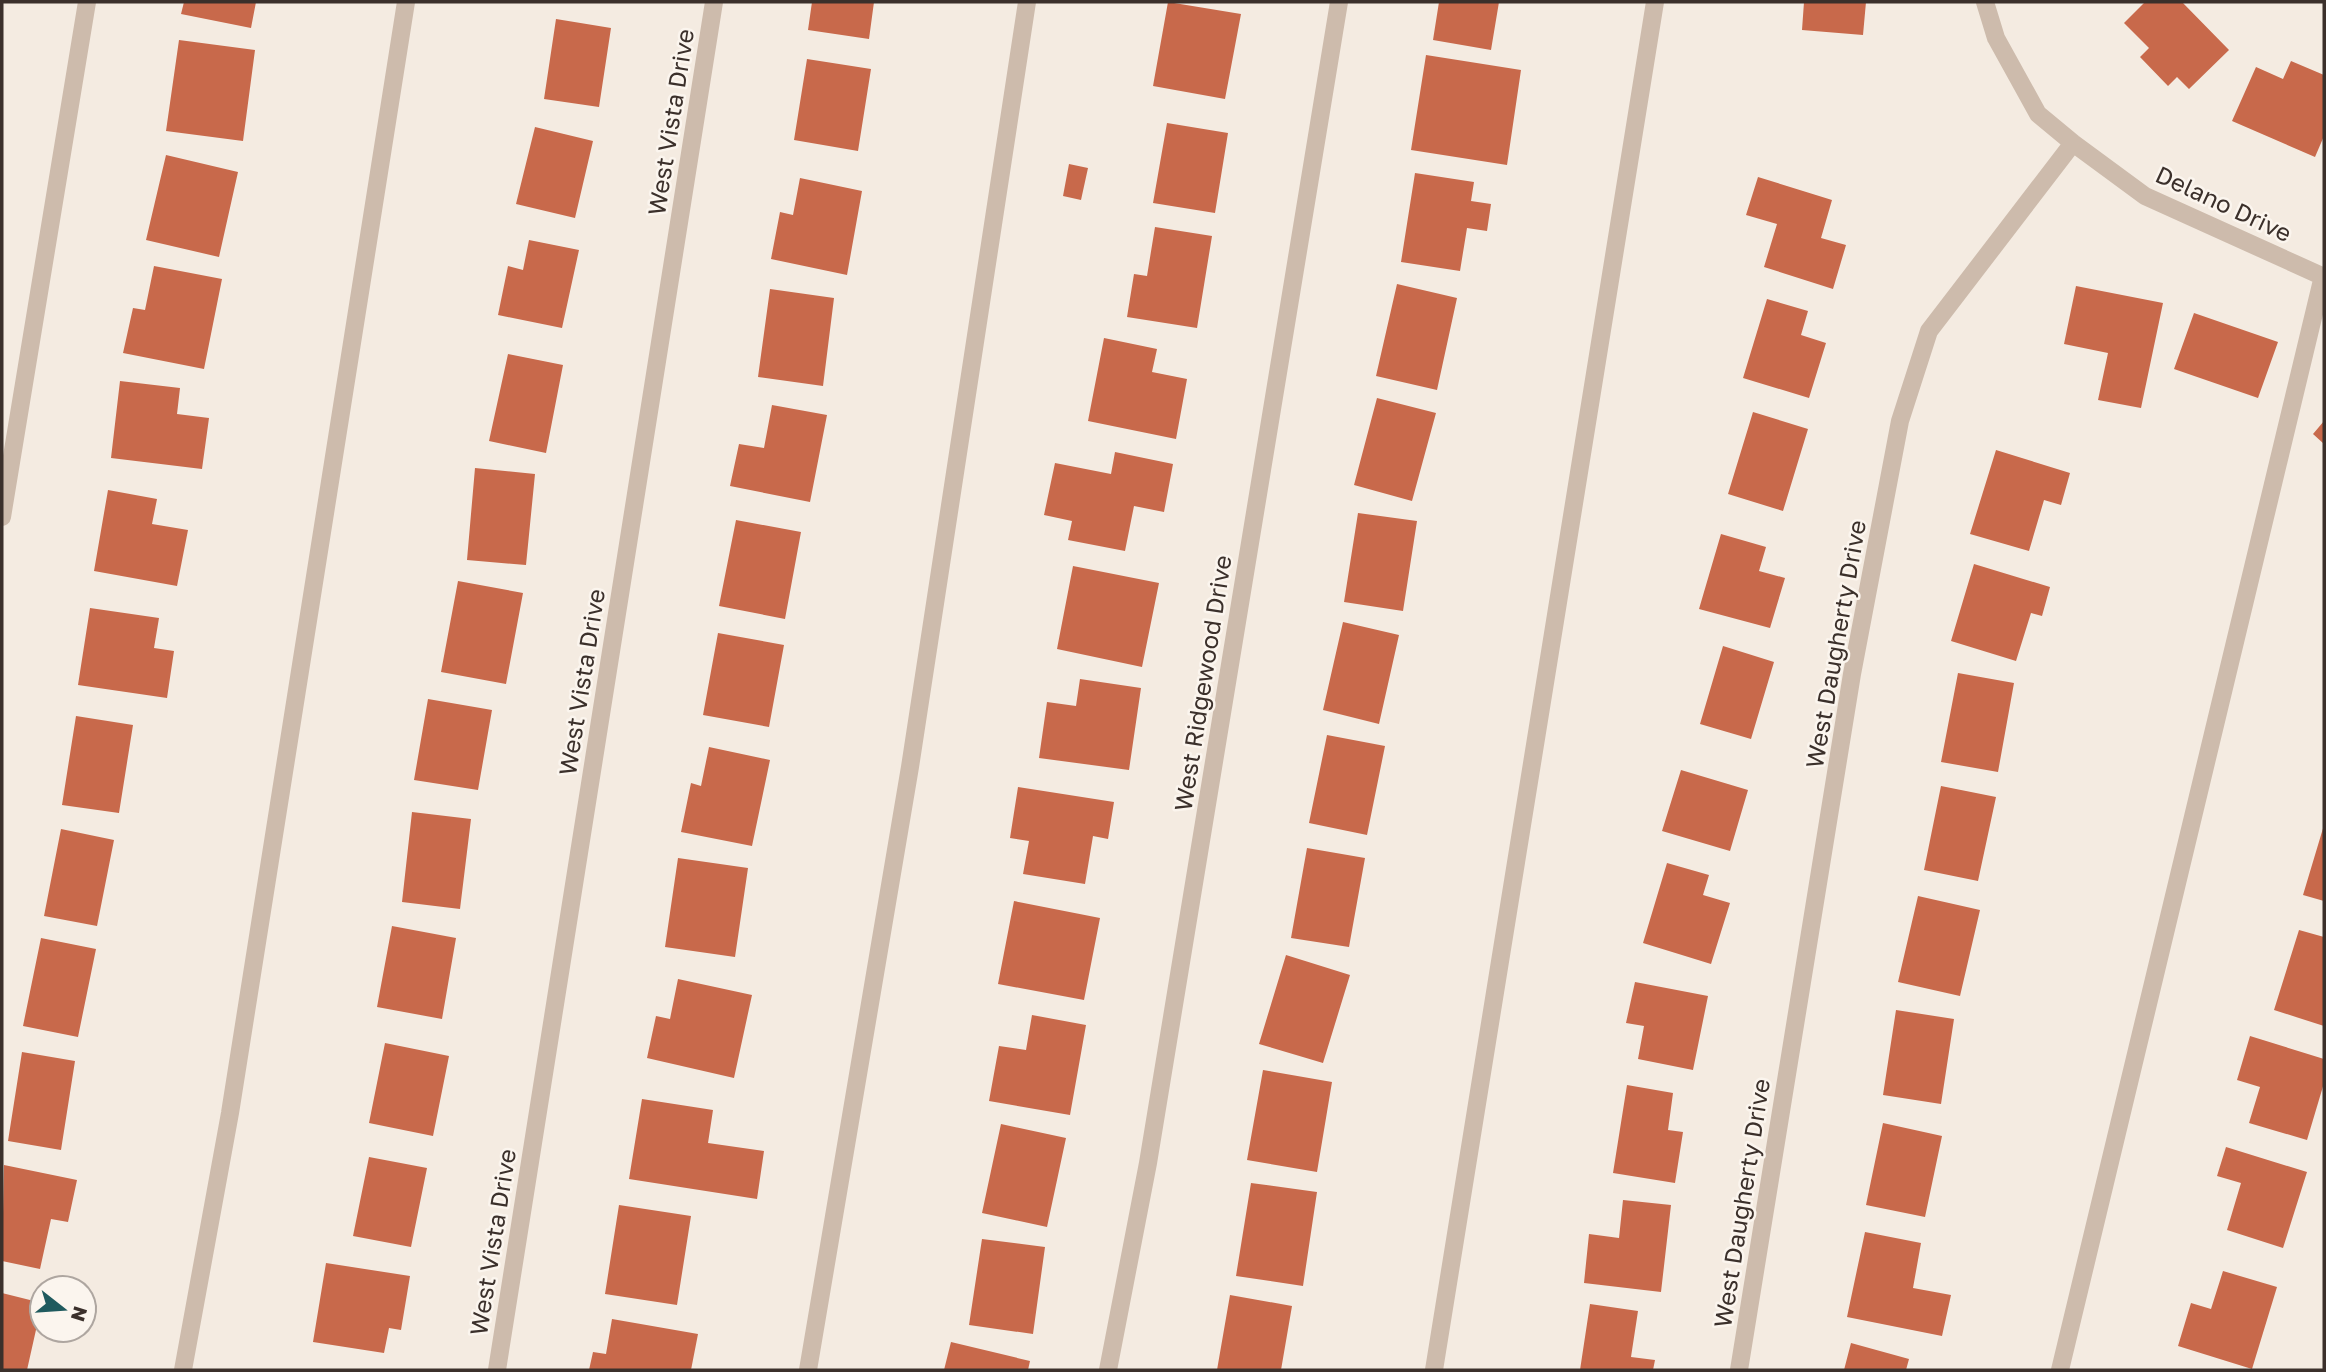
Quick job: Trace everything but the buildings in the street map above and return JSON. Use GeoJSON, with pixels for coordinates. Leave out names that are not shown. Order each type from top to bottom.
{"type":"FeatureCollection","features":[{"type":"Feature","properties":{"kind":"street"},"geometry":{"type":"LineString","coordinates":[[2,517],[88,2]]}},
{"type":"Feature","properties":{"kind":"street"},"geometry":{"type":"LineString","coordinates":[[183,1370],[229,1113],[406,2]]}},
{"type":"Feature","properties":{"kind":"street","name":"West Vista Drive"},"geometry":{"type":"LineString","coordinates":[[497,1370],[714,2]]}},
{"type":"Feature","properties":{"kind":"street"},"geometry":{"type":"LineString","coordinates":[[808,1370],[910,767],[1027,2]]}},
{"type":"Feature","properties":{"kind":"street","name":"West Ridgewood Drive"},"geometry":{"type":"LineString","coordinates":[[1108,1370],[1148,1163],[1339,2]]}},
{"type":"Feature","properties":{"kind":"street"},"geometry":{"type":"LineString","coordinates":[[1434,1370],[1655,2]]}},
{"type":"Feature","properties":{"kind":"street"},"geometry":{"type":"LineString","coordinates":[[1985,2],[1996,38],[2038,114],[2073,143]]}},
{"type":"Feature","properties":{"kind":"street","name":"Delano Drive"},"geometry":{"type":"LineString","coordinates":[[2073,143],[2145,196],[2324,277]]}},
{"type":"Feature","properties":{"kind":"street","name":"West Daugherty Drive"},"geometry":{"type":"LineString","coordinates":[[1739,1370],[1852,674],[1900,421],[1929,331],[2073,143]]}},
{"type":"Feature","properties":{"kind":"street"},"geometry":{"type":"LineString","coordinates":[[2060,1370],[2324,277]]}}]}
